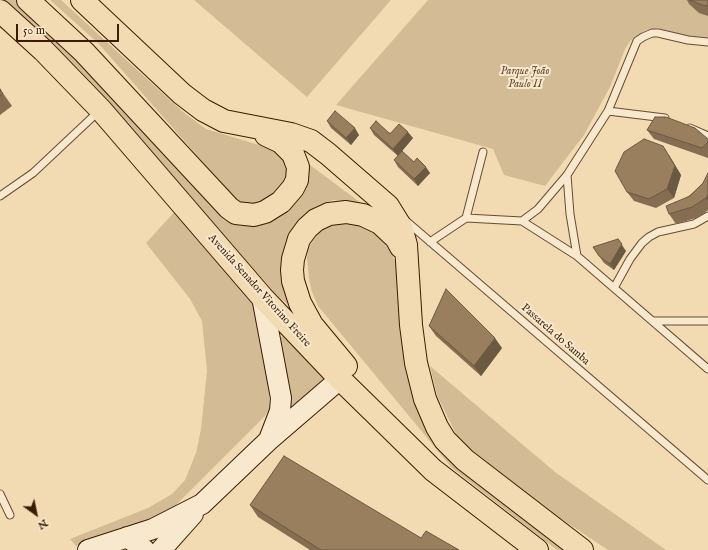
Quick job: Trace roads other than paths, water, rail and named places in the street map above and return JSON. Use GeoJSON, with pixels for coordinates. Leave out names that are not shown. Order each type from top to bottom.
{"type":"FeatureCollection","features":[{"type":"Feature","properties":{"kind":"main road"},"geometry":{"type":"LineString","coordinates":[[28,0],[84,52],[229,208],[236,213],[254,215],[273,208],[288,195],[297,180],[298,167],[293,154],[281,142],[244,126]]}},
{"type":"Feature","properties":{"kind":"main road"},"geometry":{"type":"LineString","coordinates":[[91,4],[182,94],[203,110],[224,121],[291,134],[311,141],[388,206],[396,218],[404,236],[409,279],[410,325],[416,363],[425,399],[437,427],[446,440],[465,460],[582,550]]}},
{"type":"Feature","properties":{"kind":"main road","name":"Avenida Senador Vitorino Freire"},"geometry":{"type":"LineString","coordinates":[[0,11],[43,50],[101,110],[262,297],[340,379],[433,470],[537,550]]}},
{"type":"Feature","properties":{"kind":"main road"},"geometry":{"type":"LineString","coordinates":[[409,279],[404,254],[396,238],[380,223],[372,218],[355,213],[329,214],[311,224],[299,239],[294,259],[293,281],[305,314],[413,450]]}},
{"type":"Feature","properties":{"kind":"street"},"geometry":{"type":"LineString","coordinates":[[262,297],[280,398],[277,421],[268,441]]}},
{"type":"Feature","properties":{"kind":"street"},"geometry":{"type":"LineString","coordinates":[[161,550],[202,504],[268,441],[340,379]]}},
{"type":"Feature","properties":{"kind":"street"},"geometry":{"type":"LineString","coordinates":[[88,550],[170,521],[202,504]]}},
{"type":"Feature","properties":{"kind":"street"},"geometry":{"type":"LineString","coordinates":[[127,537],[145,550]]}},
{"type":"Feature","properties":{"kind":"lane"},"geometry":{"type":"LineString","coordinates":[[522,220],[538,209],[567,175],[608,112],[637,41],[643,36],[658,33],[688,40],[708,42]]}},
{"type":"Feature","properties":{"kind":"lane"},"geometry":{"type":"LineString","coordinates":[[0,196],[33,173],[101,110]]}},
{"type":"Feature","properties":{"kind":"lane"},"geometry":{"type":"LineString","coordinates":[[608,112],[650,115],[674,121]]}},
{"type":"Feature","properties":{"kind":"lane"},"geometry":{"type":"LineString","coordinates":[[686,126],[708,136]]}},
{"type":"Feature","properties":{"kind":"lane"},"geometry":{"type":"LineString","coordinates":[[466,218],[483,152]]}},
{"type":"Feature","properties":{"kind":"lane"},"geometry":{"type":"LineString","coordinates":[[567,175],[571,222],[577,256]]}},
{"type":"Feature","properties":{"kind":"lane","name":"Passarela do Samba"},"geometry":{"type":"LineString","coordinates":[[388,206],[708,480]]}},
{"type":"Feature","properties":{"kind":"lane"},"geometry":{"type":"LineString","coordinates":[[614,288],[630,259],[649,237],[658,232],[694,224],[708,216]]}},
{"type":"Feature","properties":{"kind":"lane"},"geometry":{"type":"LineString","coordinates":[[430,242],[466,218],[522,220],[577,256],[708,369]]}},
{"type":"Feature","properties":{"kind":"lane"},"geometry":{"type":"LineString","coordinates":[[654,321],[708,322]]}},
{"type":"Feature","properties":{"kind":"lane"},"geometry":{"type":"LineString","coordinates":[[0,494],[10,515]]}},
{"type":"Feature","properties":{"kind":"park label","name":"Parque João Paulo II"},"geometry":{"type":"Point","coordinates":[525,78]}}]}
